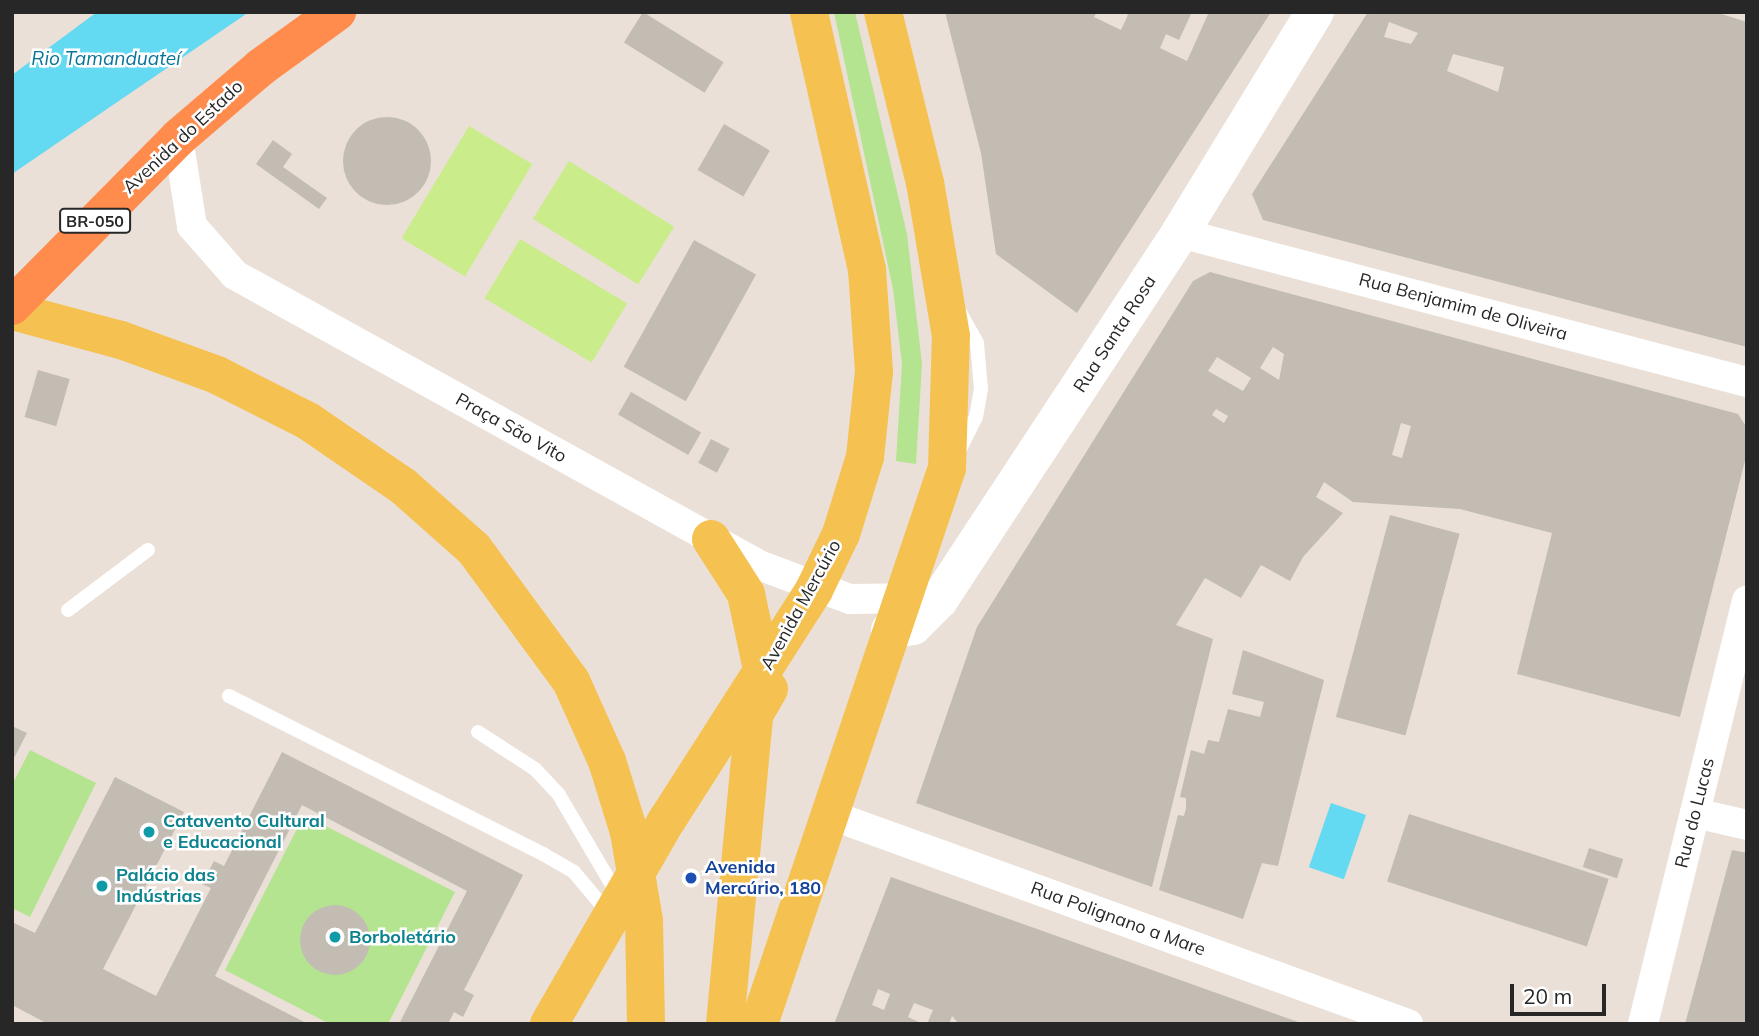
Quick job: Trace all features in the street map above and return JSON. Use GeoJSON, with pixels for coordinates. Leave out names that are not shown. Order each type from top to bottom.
{"type":"FeatureCollection","features":[{"type":"Feature","properties":{"kind":"highway","name":"Avenida do Estado"},"geometry":{"type":"LineString","coordinates":[[12,308],[178,138],[261,67],[337,12]]}},
{"type":"Feature","properties":{"kind":"main road","name":"Avenida Mercúrio"},"geometry":{"type":"LineString","coordinates":[[549,1024],[616,908],[814,590],[841,534],[865,457],[874,372],[867,270],[808,12]]}},
{"type":"Feature","properties":{"kind":"main road"},"geometry":{"type":"LineString","coordinates":[[759,1024],[828,814],[911,609],[947,468],[951,336],[925,183],[883,12]]}},
{"type":"Feature","properties":{"kind":"main road","name":"Rua Santa Rosa"},"geometry":{"type":"LineString","coordinates":[[911,609],[1180,233],[1315,12]]}},
{"type":"Feature","properties":{"kind":"main road"},"geometry":{"type":"LineString","coordinates":[[12,308],[121,340],[217,374],[307,421],[402,486],[474,550],[571,681],[607,761],[629,832],[644,921],[646,1024]]}},
{"type":"Feature","properties":{"kind":"main road"},"geometry":{"type":"LineString","coordinates":[[711,539],[746,594],[772,659],[775,679],[754,715],[725,1024]]}},
{"type":"Feature","properties":{"kind":"street","name":"Praça São Vito"},"geometry":{"type":"LineString","coordinates":[[178,138],[192,226],[235,275],[711,539],[814,590],[911,609]]}},
{"type":"Feature","properties":{"kind":"street","name":"Rua Benjamim de Oliveira"},"geometry":{"type":"LineString","coordinates":[[1180,233],[1747,382]]}},
{"type":"Feature","properties":{"kind":"street","name":"Rua do Lucas"},"geometry":{"type":"LineString","coordinates":[[1643,1024],[1747,601]]}},
{"type":"Feature","properties":{"kind":"street"},"geometry":{"type":"LineString","coordinates":[[1695,813],[1747,825]]}},
{"type":"Feature","properties":{"kind":"street","name":"Rua Polignano a Mare"},"geometry":{"type":"LineString","coordinates":[[828,814],[1408,1024]]}},
{"type":"Feature","properties":{"kind":"lane"},"geometry":{"type":"LineString","coordinates":[[68,610],[148,550]]}},
{"type":"Feature","properties":{"kind":"lane"},"geometry":{"type":"LineString","coordinates":[[229,696],[543,854],[574,872],[616,908]]}},
{"type":"Feature","properties":{"kind":"lane"},"geometry":{"type":"LineString","coordinates":[[478,732],[535,769],[559,795],[616,908]]}},
{"type":"Feature","properties":{"kind":"green space"},"geometry":{"type":"Polygon","coordinates":[[[834,12],[855,12],[907,234],[922,364],[916,464],[896,461],[902,364],[893,289],[834,12]]]}},
{"type":"Feature","properties":{"kind":"green space"},"geometry":{"type":"Polygon","coordinates":[[[469,126],[532,164],[465,276],[402,238],[469,126]]]}},
{"type":"Feature","properties":{"kind":"green space"},"geometry":{"type":"Polygon","coordinates":[[[569,161],[674,227],[638,284],[533,219],[569,161]]]}},
{"type":"Feature","properties":{"kind":"green space"},"geometry":{"type":"Polygon","coordinates":[[[520,239],[627,303],[592,363],[484,298],[520,239]]]}},
{"type":"Feature","properties":{"kind":"green space"},"geometry":{"type":"Polygon","coordinates":[[[30,750],[96,783],[30,917],[12,908],[12,785],[30,750]]]}},
{"type":"Feature","properties":{"kind":"green space"},"geometry":{"type":"Polygon","coordinates":[[[304,815],[455,892],[388,1024],[330,1024],[225,970],[304,815]]]}},
{"type":"Feature","properties":{"kind":"water","name":"Rio Tamanduateí"},"geometry":{"type":"Polygon","coordinates":[[[97,12],[249,12],[12,174],[12,75],[97,12]]]}},
{"type":"Feature","properties":{"kind":"water"},"geometry":{"type":"Polygon","coordinates":[[[1331,803],[1366,815],[1344,879],[1309,867],[1331,803]]]}},
{"type":"Feature","properties":{"kind":"building"},"geometry":{"type":"Polygon","coordinates":[[[643,12],[724,62],[704,93],[624,43],[643,12]]]}},
{"type":"Feature","properties":{"kind":"building"},"geometry":{"type":"Polygon","coordinates":[[[945,12],[1097,12],[1094,17],[1121,30],[1128,15],[1123,12],[1192,12],[1179,40],[1166,34],[1160,48],[1187,61],[1209,12],[1271,12],[1077,313],[996,254],[981,153],[945,12]]]}},
{"type":"Feature","properties":{"kind":"building"},"geometry":{"type":"Polygon","coordinates":[[[1368,12],[1715,12],[1747,22],[1747,347],[1263,220],[1252,194],[1368,12]],[[1389,22],[1384,37],[1411,44],[1418,33],[1389,22]],[[1453,54],[1447,71],[1498,92],[1504,67],[1453,54]]]}},
{"type":"Feature","properties":{"kind":"building"},"geometry":{"type":"Polygon","coordinates":[[[387,117],[412,124],[424,136],[431,161],[424,186],[412,198],[387,205],[362,198],[350,186],[343,161],[350,136],[362,124],[387,117]]]}},
{"type":"Feature","properties":{"kind":"building"},"geometry":{"type":"Polygon","coordinates":[[[724,124],[770,150],[743,196],[698,170],[724,124]]]}},
{"type":"Feature","properties":{"kind":"building"},"geometry":{"type":"Polygon","coordinates":[[[273,140],[292,154],[283,167],[327,198],[319,209],[256,164],[273,140]]]}},
{"type":"Feature","properties":{"kind":"building"},"geometry":{"type":"Polygon","coordinates":[[[694,240],[756,274],[686,401],[624,367],[694,240]]]}},
{"type":"Feature","properties":{"kind":"building"},"geometry":{"type":"Polygon","coordinates":[[[1210,272],[1738,414],[1747,428],[1747,453],[1680,717],[1517,674],[1552,533],[1460,509],[1353,502],[1324,482],[1316,497],[1343,513],[1303,557],[1290,581],[1261,565],[1241,598],[1205,578],[1176,625],[1213,639],[1152,887],[916,803],[977,627],[1193,281],[1210,272]],[[1273,347],[1260,368],[1279,380],[1284,354],[1273,347]],[[1217,357],[1208,371],[1243,391],[1251,378],[1217,357]],[[1216,409],[1212,415],[1224,423],[1228,416],[1216,409]],[[1401,423],[1392,455],[1402,458],[1411,426],[1401,423]]]}},
{"type":"Feature","properties":{"kind":"building"},"geometry":{"type":"Polygon","coordinates":[[[38,370],[70,379],[56,426],[24,417],[38,370]]]}},
{"type":"Feature","properties":{"kind":"building"},"geometry":{"type":"Polygon","coordinates":[[[631,392],[701,432],[688,455],[618,415],[631,392]]]}},
{"type":"Feature","properties":{"kind":"building"},"geometry":{"type":"Polygon","coordinates":[[[711,439],[730,449],[717,473],[698,463],[711,439]]]}},
{"type":"Feature","properties":{"kind":"building"},"geometry":{"type":"Polygon","coordinates":[[[1390,515],[1460,534],[1405,736],[1336,717],[1390,515]]]}},
{"type":"Feature","properties":{"kind":"building"},"geometry":{"type":"Polygon","coordinates":[[[1243,650],[1324,680],[1278,866],[1262,863],[1243,919],[1159,890],[1178,815],[1184,816],[1186,808],[1186,798],[1180,797],[1191,750],[1204,754],[1208,740],[1219,742],[1228,709],[1260,717],[1264,702],[1232,694],[1243,650]]]}},
{"type":"Feature","properties":{"kind":"building"},"geometry":{"type":"Polygon","coordinates":[[[12,726],[27,733],[12,762],[12,726]]]}},
{"type":"Feature","properties":{"kind":"building","name":"Palácio das Indústrias"},"geometry":{"type":"Polygon","coordinates":[[[282,752],[523,875],[464,990],[474,995],[463,1017],[454,1012],[448,1024],[399,1024],[467,891],[302,805],[215,976],[308,1024],[48,1024],[12,1005],[12,922],[35,933],[115,777],[184,812],[103,969],[156,996],[211,888],[202,884],[214,861],[224,866],[282,752]]]}},
{"type":"Feature","properties":{"kind":"building"},"geometry":{"type":"Polygon","coordinates":[[[1409,814],[1609,879],[1587,946],[1387,882],[1409,814]]]}},
{"type":"Feature","properties":{"kind":"building"},"geometry":{"type":"Polygon","coordinates":[[[1589,848],[1623,859],[1617,878],[1583,867],[1589,848]]]}},
{"type":"Feature","properties":{"kind":"building"},"geometry":{"type":"Polygon","coordinates":[[[1732,850],[1747,853],[1747,1024],[1685,1024],[1732,850]]]}},
{"type":"Feature","properties":{"kind":"building"},"geometry":{"type":"Polygon","coordinates":[[[891,877],[1301,1023],[959,1024],[952,1016],[949,1024],[927,1024],[933,1010],[914,1003],[908,1017],[923,1024],[834,1024],[891,877]],[[878,989],[872,1005],[884,1010],[890,994],[878,989]]]}},
{"type":"Feature","properties":{"kind":"building","name":"Borboletário"},"geometry":{"type":"Polygon","coordinates":[[[342,905],[355,911],[364,920],[368,926],[368,954],[360,965],[349,973],[328,975],[310,965],[302,954],[300,933],[310,915],[321,907],[342,905]]]}},
{"type":"Feature","properties":{"kind":"place","name":"Catavento Cultural e Educacional"},"geometry":{"type":"Point","coordinates":[149,832]}},
{"type":"Feature","properties":{"kind":"place","name":"Avenida Mercúrio, 180"},"geometry":{"type":"Point","coordinates":[691,878]}},
{"type":"Feature","properties":{"kind":"place","name":"Palácio das Indústrias"},"geometry":{"type":"Point","coordinates":[102,886]}},
{"type":"Feature","properties":{"kind":"place","name":"Borboletário"},"geometry":{"type":"Point","coordinates":[335,937]}}]}
